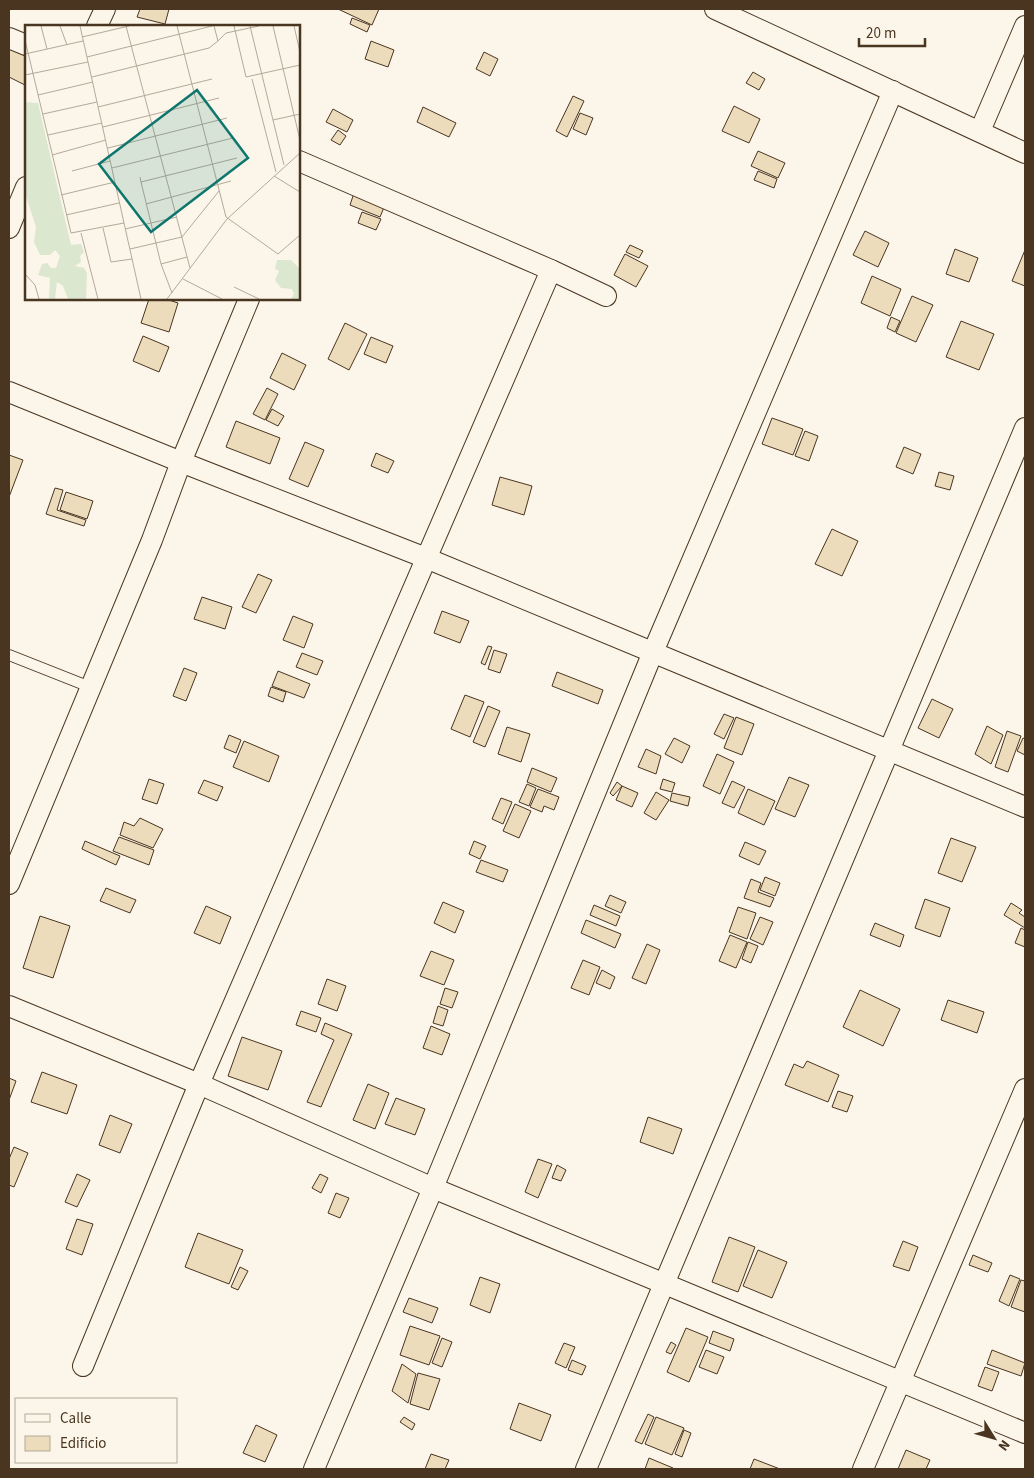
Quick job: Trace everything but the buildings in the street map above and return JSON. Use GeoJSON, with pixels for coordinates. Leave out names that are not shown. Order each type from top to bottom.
{"type":"FeatureCollection","features":[{"type":"Feature","properties":{"kind":"street"},"geometry":{"type":"LineString","coordinates":[[97,25],[105,9]]}},
{"type":"Feature","properties":{"kind":"street"},"geometry":{"type":"LineString","coordinates":[[714,9],[737,13],[893,91],[1025,153]]}},
{"type":"Feature","properties":{"kind":"street"},"geometry":{"type":"LineString","coordinates":[[980,131],[1025,26]]}},
{"type":"Feature","properties":{"kind":"street"},"geometry":{"type":"LineString","coordinates":[[9,38],[25,45]]}},
{"type":"Feature","properties":{"kind":"street"},"geometry":{"type":"LineString","coordinates":[[314,1469],[433,1188],[653,652],[893,91]]}},
{"type":"Feature","properties":{"kind":"street"},"geometry":{"type":"LineString","coordinates":[[301,168],[551,270],[606,296]]}},
{"type":"Feature","properties":{"kind":"street"},"geometry":{"type":"LineString","coordinates":[[9,228],[25,189]]}},
{"type":"Feature","properties":{"kind":"street"},"geometry":{"type":"LineString","coordinates":[[83,1366],[199,1084],[551,270]]}},
{"type":"Feature","properties":{"kind":"street"},"geometry":{"type":"LineString","coordinates":[[9,884],[152,540],[181,462],[249,300]]}},
{"type":"Feature","properties":{"kind":"street"},"geometry":{"type":"LineString","coordinates":[[9,392],[426,558],[1025,807]]}},
{"type":"Feature","properties":{"kind":"street"},"geometry":{"type":"LineString","coordinates":[[586,1469],[1025,428]]}},
{"type":"Feature","properties":{"kind":"street"},"geometry":{"type":"LineString","coordinates":[[9,1006],[199,1084],[433,1188],[1025,1433]]}},
{"type":"Feature","properties":{"kind":"street"},"geometry":{"type":"LineString","coordinates":[[864,1469],[1025,1089]]}},
{"type":"Feature","properties":{"kind":"lane"},"geometry":{"type":"LineString","coordinates":[[9,655],[90,687]]}}]}
